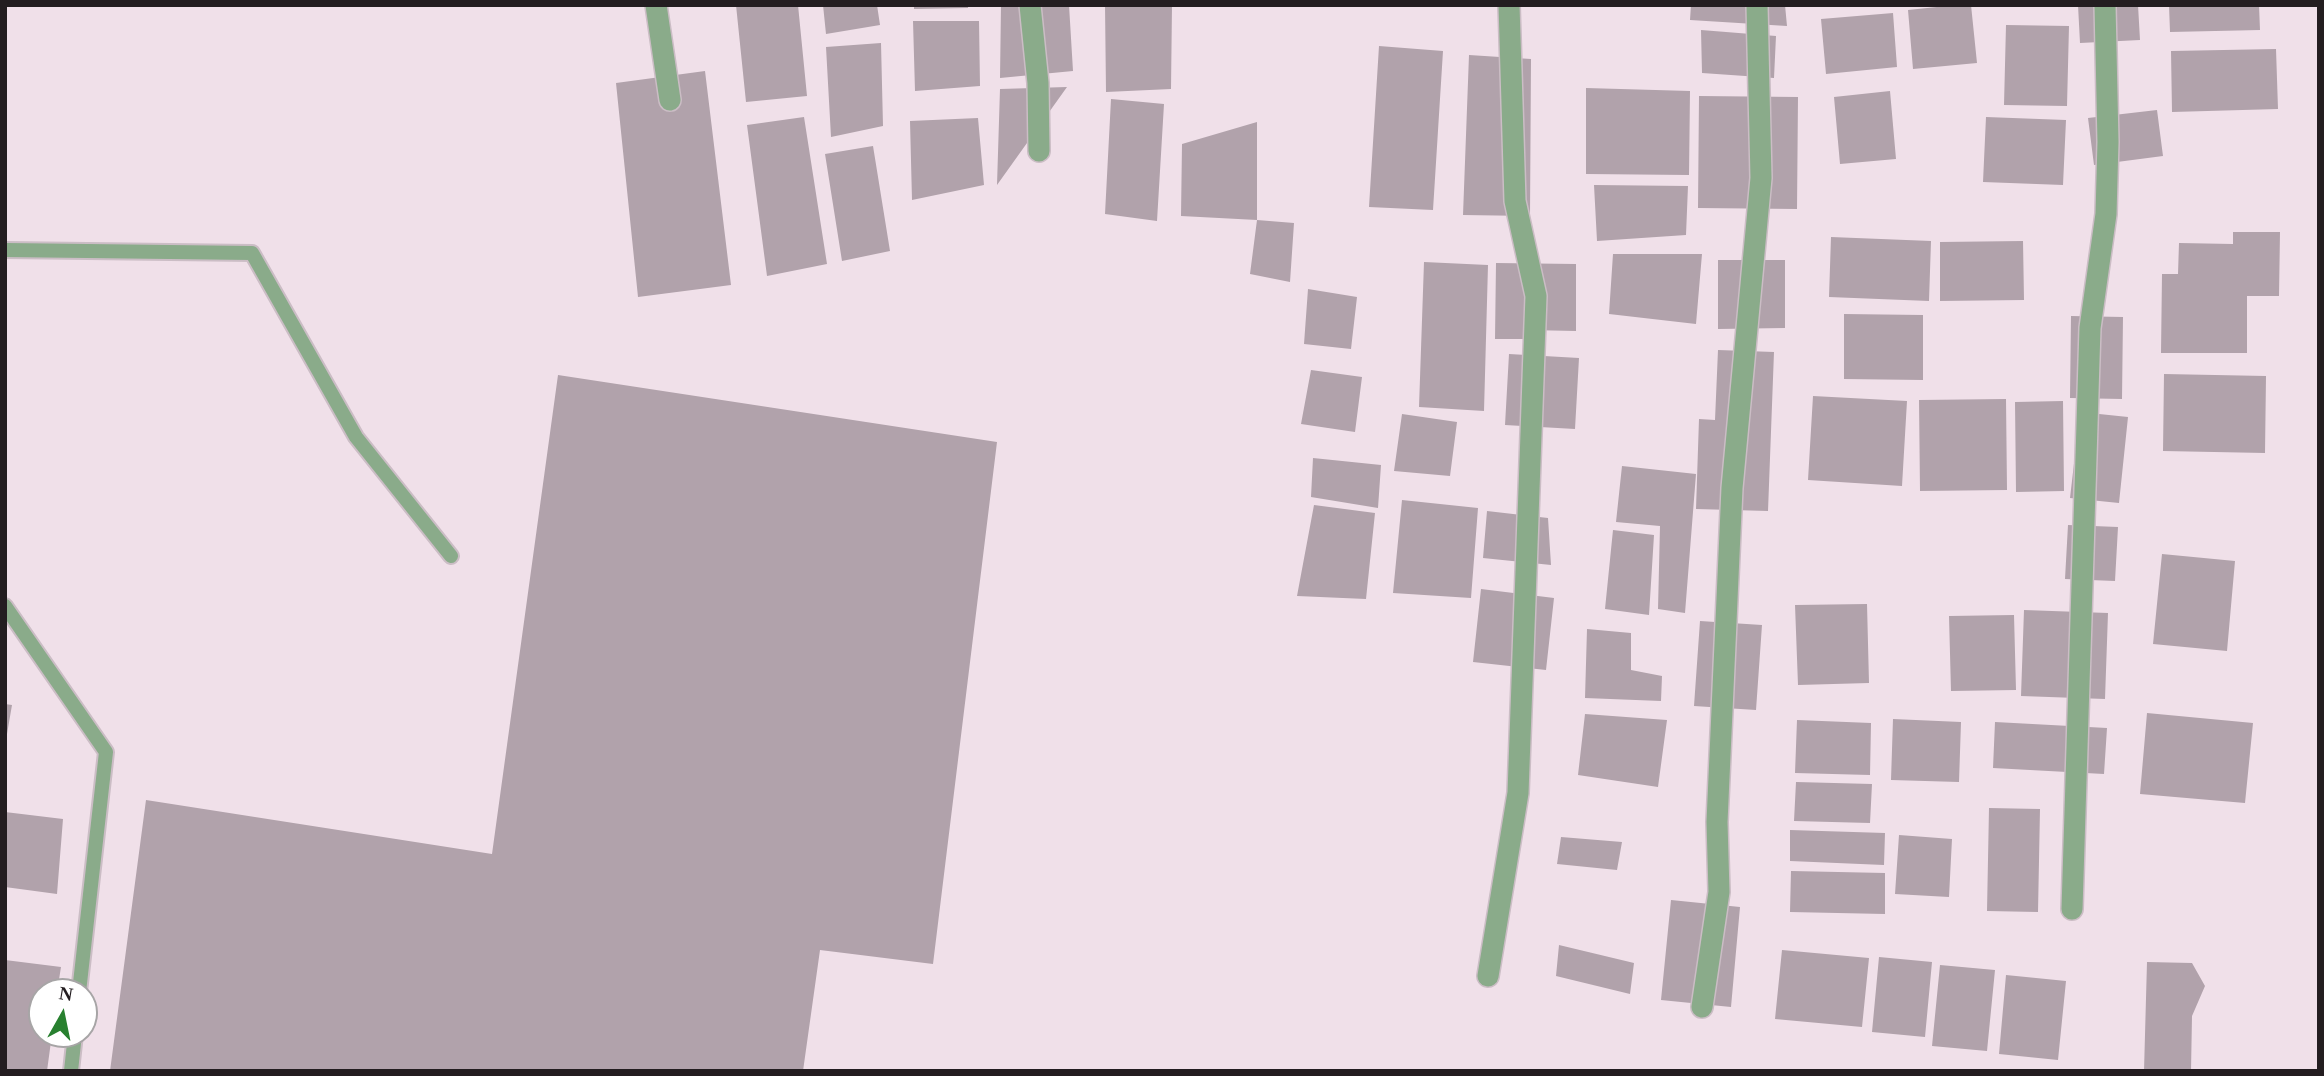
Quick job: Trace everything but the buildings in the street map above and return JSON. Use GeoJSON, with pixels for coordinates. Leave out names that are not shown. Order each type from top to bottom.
{"type":"FeatureCollection","features":[{"type":"Feature","properties":{"kind":"street"},"geometry":{"type":"LineString","coordinates":[[656,5],[670,100]]}},
{"type":"Feature","properties":{"kind":"street"},"geometry":{"type":"LineString","coordinates":[[1030,5],[1038,83],[1039,151]]}},
{"type":"Feature","properties":{"kind":"street"},"geometry":{"type":"LineString","coordinates":[[1488,976],[1518,793],[1536,296],[1515,201],[1509,5]]}},
{"type":"Feature","properties":{"kind":"street"},"geometry":{"type":"LineString","coordinates":[[1702,1007],[1719,892],[1717,822],[1732,488],[1761,178],[1757,5]]}},
{"type":"Feature","properties":{"kind":"street"},"geometry":{"type":"LineString","coordinates":[[2072,909],[2090,328],[2106,214],[2108,142],[2105,5]]}},
{"type":"Feature","properties":{"kind":"lane"},"geometry":{"type":"LineString","coordinates":[[5,250],[252,253],[356,437],[451,556]]}},
{"type":"Feature","properties":{"kind":"lane"},"geometry":{"type":"LineString","coordinates":[[5,606],[106,752],[81,978]]}},
{"type":"Feature","properties":{"kind":"lane"},"geometry":{"type":"LineString","coordinates":[[71,1071],[73,1048]]}}]}
